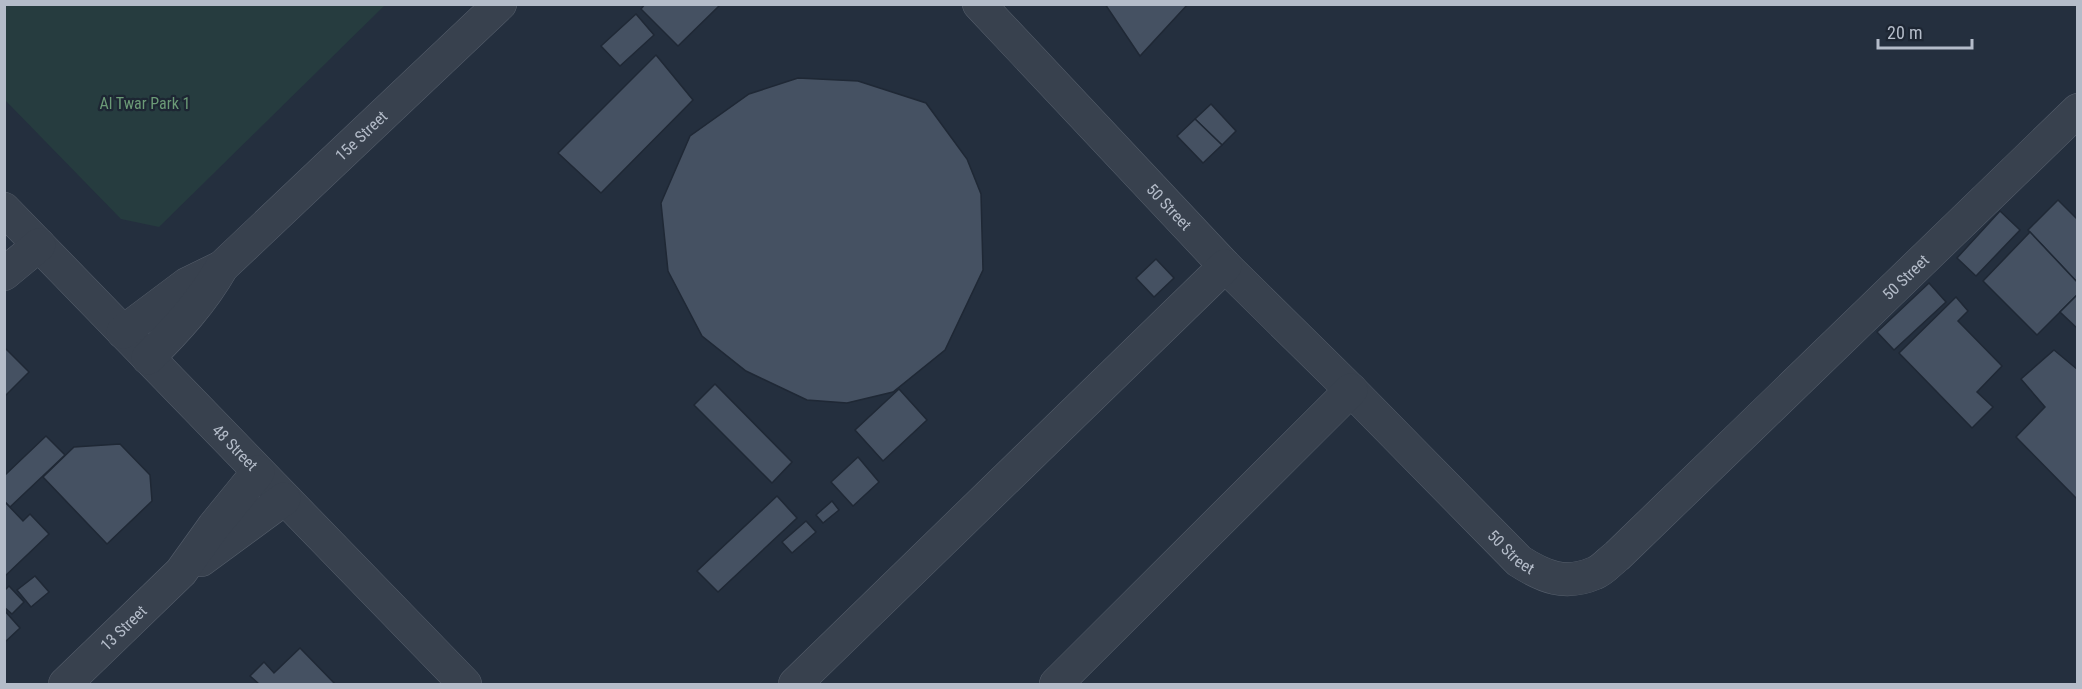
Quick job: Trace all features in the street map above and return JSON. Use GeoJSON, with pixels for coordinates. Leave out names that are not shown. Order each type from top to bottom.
{"type":"FeatureCollection","features":[{"type":"Feature","properties":{"kind":"street","name":"15e Street"},"geometry":{"type":"LineString","coordinates":[[148,358],[189,316],[222,267],[500,4]]}},
{"type":"Feature","properties":{"kind":"street","name":"50 Street"},"geometry":{"type":"LineString","coordinates":[[979,4],[1225,266],[1519,561],[1542,576],[1569,580],[1596,573],[1617,556],[2078,110]]}},
{"type":"Feature","properties":{"kind":"street","name":"48 Street"},"geometry":{"type":"LineString","coordinates":[[7,219],[39,245],[465,684]]}},
{"type":"Feature","properties":{"kind":"street"},"geometry":{"type":"LineString","coordinates":[[4,274],[39,245]]}},
{"type":"Feature","properties":{"kind":"street"},"geometry":{"type":"LineString","coordinates":[[795,684],[1225,266]]}},
{"type":"Feature","properties":{"kind":"street","name":"15e Street"},"geometry":{"type":"LineString","coordinates":[[123,332],[187,284],[222,267]]}},
{"type":"Feature","properties":{"kind":"street"},"geometry":{"type":"LineString","coordinates":[[1056,684],[1351,390]]}},
{"type":"Feature","properties":{"kind":"street","name":"13 Street"},"geometry":{"type":"LineString","coordinates":[[182,572],[213,526],[258,472]]}},
{"type":"Feature","properties":{"kind":"street","name":"13 Street"},"geometry":{"type":"LineString","coordinates":[[65,684],[182,572],[284,499]]}},
{"type":"Feature","properties":{"kind":"green space","name":"Al Twar Park 1"},"geometry":{"type":"Polygon","coordinates":[[[5,4],[385,5],[159,227],[121,219],[5,100],[5,4]]]}},
{"type":"Feature","properties":{"kind":"building"},"geometry":{"type":"Polygon","coordinates":[[[645,4],[721,4],[678,46],[641,9],[645,4]]]}},
{"type":"Feature","properties":{"kind":"building"},"geometry":{"type":"Polygon","coordinates":[[[1105,4],[1188,4],[1140,56],[1105,4]]]}},
{"type":"Feature","properties":{"kind":"building"},"geometry":{"type":"Polygon","coordinates":[[[636,14],[654,35],[620,66],[601,46],[636,14]]]}},
{"type":"Feature","properties":{"kind":"building"},"geometry":{"type":"Polygon","coordinates":[[[656,55],[693,100],[601,193],[558,153],[656,55]]]}},
{"type":"Feature","properties":{"kind":"building"},"geometry":{"type":"Polygon","coordinates":[[[798,78],[858,81],[926,103],[967,159],[981,194],[983,270],[945,350],[893,392],[847,403],[807,400],[746,371],[702,336],[668,271],[661,203],[690,136],[749,94],[798,78]]]}},
{"type":"Feature","properties":{"kind":"building"},"geometry":{"type":"Polygon","coordinates":[[[1211,104],[1236,131],[1222,145],[1195,119],[1211,104]]]}},
{"type":"Feature","properties":{"kind":"building"},"geometry":{"type":"Polygon","coordinates":[[[1195,119],[1222,145],[1203,163],[1177,136],[1195,119]]]}},
{"type":"Feature","properties":{"kind":"building"},"geometry":{"type":"Polygon","coordinates":[[[2058,200],[2078,220],[2078,283],[2028,230],[2058,200]]]}},
{"type":"Feature","properties":{"kind":"building"},"geometry":{"type":"Polygon","coordinates":[[[2000,211],[2020,230],[1976,276],[1957,258],[2000,211]]]}},
{"type":"Feature","properties":{"kind":"building"},"geometry":{"type":"Polygon","coordinates":[[[2030,232],[2078,283],[2078,294],[2037,335],[1983,281],[2030,232]]]}},
{"type":"Feature","properties":{"kind":"building"},"geometry":{"type":"Polygon","coordinates":[[[1156,259],[1174,278],[1154,297],[1136,278],[1156,259]]]}},
{"type":"Feature","properties":{"kind":"building"},"geometry":{"type":"Polygon","coordinates":[[[1929,283],[1946,302],[1894,350],[1877,332],[1929,283]]]}},
{"type":"Feature","properties":{"kind":"building"},"geometry":{"type":"Polygon","coordinates":[[[2078,294],[2078,329],[2060,312],[2078,294]]]}},
{"type":"Feature","properties":{"kind":"building"},"geometry":{"type":"Polygon","coordinates":[[[1956,297],[1968,311],[1958,321],[2002,366],[1977,392],[1993,407],[1972,428],[1899,353],[1956,297]]]}},
{"type":"Feature","properties":{"kind":"building"},"geometry":{"type":"Polygon","coordinates":[[[4,347],[29,372],[4,397],[4,347]]]}},
{"type":"Feature","properties":{"kind":"building"},"geometry":{"type":"Polygon","coordinates":[[[2054,350],[2078,370],[2078,500],[2016,437],[2045,407],[2021,379],[2054,350]]]}},
{"type":"Feature","properties":{"kind":"building"},"geometry":{"type":"Polygon","coordinates":[[[715,384],[792,462],[772,483],[694,405],[715,384]]]}},
{"type":"Feature","properties":{"kind":"building"},"geometry":{"type":"Polygon","coordinates":[[[899,389],[927,420],[883,461],[855,430],[899,389]]]}},
{"type":"Feature","properties":{"kind":"building"},"geometry":{"type":"Polygon","coordinates":[[[46,436],[65,455],[10,507],[4,501],[4,476],[46,436]]]}},
{"type":"Feature","properties":{"kind":"building"},"geometry":{"type":"Polygon","coordinates":[[[120,444],[150,475],[152,501],[107,544],[43,477],[74,447],[120,444]]]}},
{"type":"Feature","properties":{"kind":"building"},"geometry":{"type":"Polygon","coordinates":[[[858,457],[879,482],[853,506],[831,482],[858,457]]]}},
{"type":"Feature","properties":{"kind":"building"},"geometry":{"type":"Polygon","coordinates":[[[777,496],[797,518],[718,592],[697,571],[777,496]]]}},
{"type":"Feature","properties":{"kind":"building"},"geometry":{"type":"Polygon","coordinates":[[[4,501],[23,521],[30,514],[49,534],[4,577],[4,501]]]}},
{"type":"Feature","properties":{"kind":"building"},"geometry":{"type":"Polygon","coordinates":[[[832,501],[839,510],[823,523],[816,515],[832,501]]]}},
{"type":"Feature","properties":{"kind":"building"},"geometry":{"type":"Polygon","coordinates":[[[806,521],[816,532],[792,553],[782,542],[806,521]]]}},
{"type":"Feature","properties":{"kind":"building"},"geometry":{"type":"Polygon","coordinates":[[[35,576],[49,592],[31,607],[17,590],[35,576]]]}},
{"type":"Feature","properties":{"kind":"building"},"geometry":{"type":"Polygon","coordinates":[[[9,586],[24,602],[12,614],[4,607],[4,591],[9,586]]]}},
{"type":"Feature","properties":{"kind":"building"},"geometry":{"type":"Polygon","coordinates":[[[4,610],[20,628],[5,642],[4,642],[4,610]]]}},
{"type":"Feature","properties":{"kind":"building"},"geometry":{"type":"Polygon","coordinates":[[[300,648],[335,684],[259,684],[250,676],[264,662],[274,673],[300,648]]]}}]}
